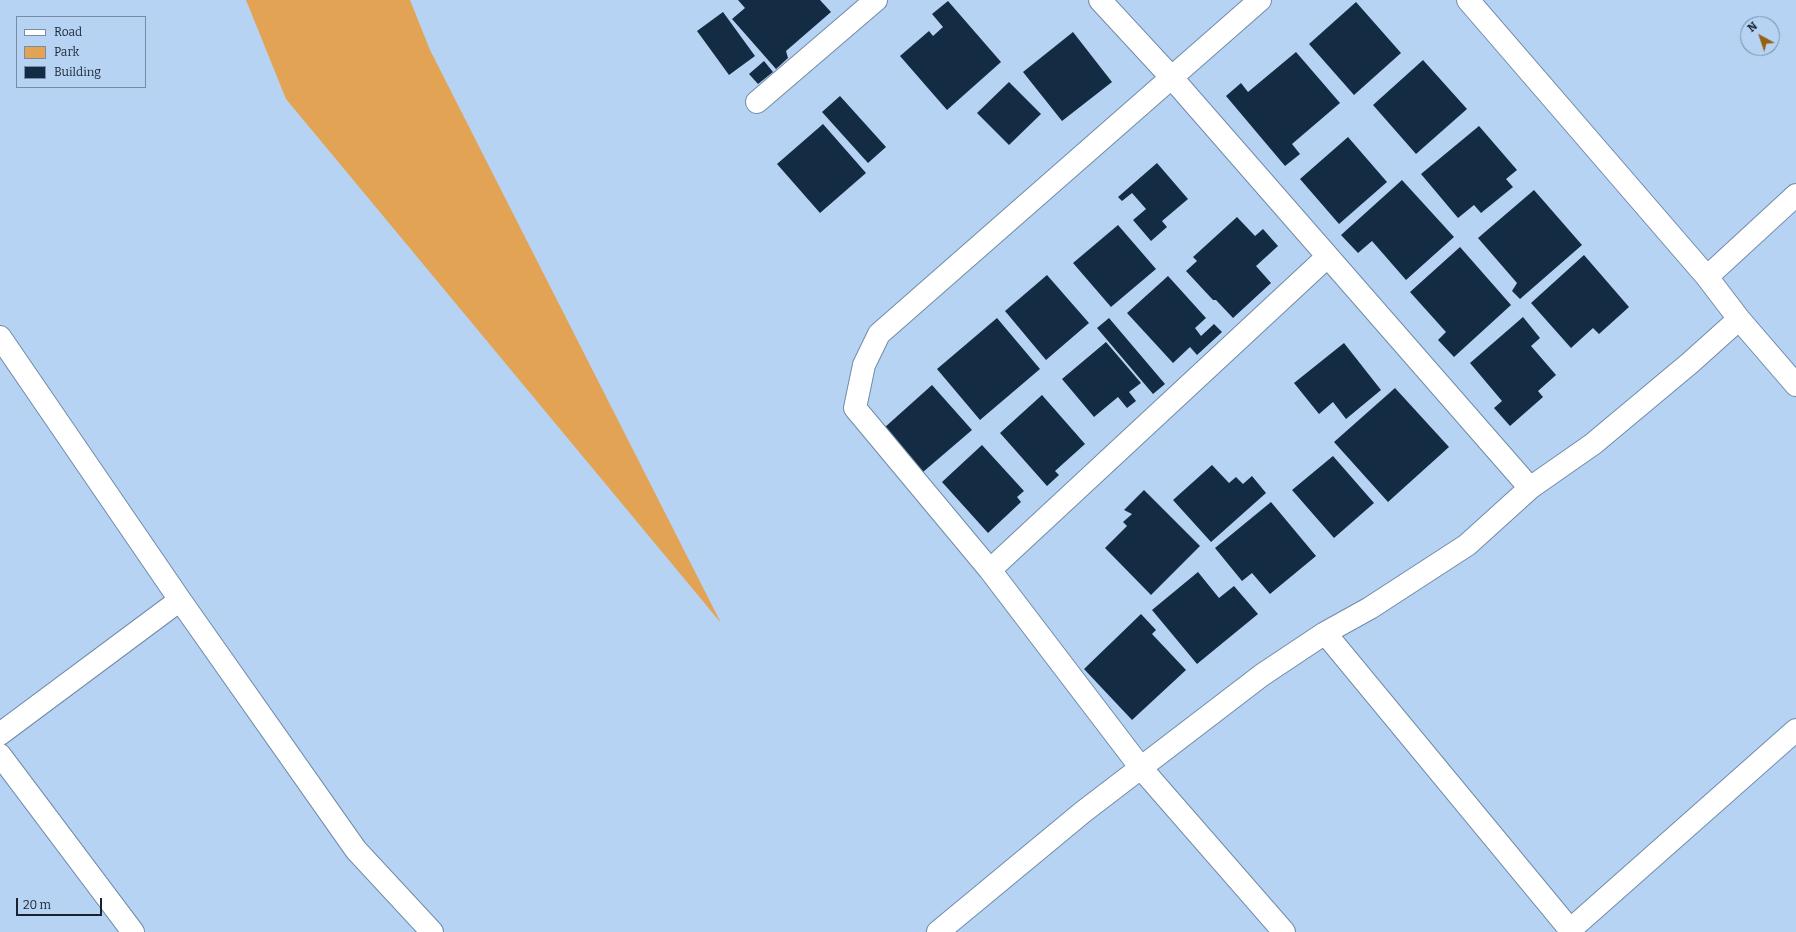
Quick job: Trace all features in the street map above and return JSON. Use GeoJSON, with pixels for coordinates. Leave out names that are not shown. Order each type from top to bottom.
{"type":"FeatureCollection","features":[{"type":"Feature","properties":{"kind":"street"},"geometry":{"type":"LineString","coordinates":[[757,102],[876,0]]}},
{"type":"Feature","properties":{"kind":"street"},"geometry":{"type":"LineString","coordinates":[[1100,0],[1172,78],[1530,488]]}},
{"type":"Feature","properties":{"kind":"street"},"geometry":{"type":"LineString","coordinates":[[1260,0],[880,334],[864,365],[856,408],[990,570],[1142,768],[1284,932]]}},
{"type":"Feature","properties":{"kind":"street"},"geometry":{"type":"LineString","coordinates":[[1468,0],[1707,277],[1739,319],[1796,385]]}},
{"type":"Feature","properties":{"kind":"street"},"geometry":{"type":"LineString","coordinates":[[1707,277],[1796,194]]}},
{"type":"Feature","properties":{"kind":"street"},"geometry":{"type":"LineString","coordinates":[[990,570],[1327,257]]}},
{"type":"Feature","properties":{"kind":"street"},"geometry":{"type":"LineString","coordinates":[[938,932],[1083,812],[1262,675],[1325,633],[1370,608],[1467,545],[1530,488],[1593,444],[1690,363],[1739,319]]}},
{"type":"Feature","properties":{"kind":"street"},"geometry":{"type":"LineString","coordinates":[[0,337],[180,600],[356,850],[432,932]]}},
{"type":"Feature","properties":{"kind":"street"},"geometry":{"type":"LineString","coordinates":[[0,734],[180,600]]}},
{"type":"Feature","properties":{"kind":"street"},"geometry":{"type":"LineString","coordinates":[[1325,633],[1571,931],[1796,730]]}},
{"type":"Feature","properties":{"kind":"street"},"geometry":{"type":"LineString","coordinates":[[0,755],[133,932]]}},
{"type":"Feature","properties":{"kind":"green space"},"geometry":{"type":"Polygon","coordinates":[[[246,0],[410,0],[430,50],[721,623],[286,99],[246,0]]]}},
{"type":"Feature","properties":{"kind":"building"},"geometry":{"type":"Polygon","coordinates":[[[738,0],[820,0],[831,12],[786,51],[788,58],[776,69],[732,19],[745,8],[738,0]]]}},
{"type":"Feature","properties":{"kind":"building"},"geometry":{"type":"Polygon","coordinates":[[[948,1],[1001,62],[947,110],[900,56],[929,31],[933,36],[943,27],[932,14],[948,1]]]}},
{"type":"Feature","properties":{"kind":"building"},"geometry":{"type":"Polygon","coordinates":[[[1356,2],[1401,53],[1354,95],[1309,44],[1356,2]]]}},
{"type":"Feature","properties":{"kind":"building"},"geometry":{"type":"Polygon","coordinates":[[[723,12],[755,56],[729,75],[697,31],[723,12]]]}},
{"type":"Feature","properties":{"kind":"building"},"geometry":{"type":"Polygon","coordinates":[[[1073,32],[1112,82],[1062,121],[1023,72],[1073,32]]]}},
{"type":"Feature","properties":{"kind":"building"},"geometry":{"type":"Polygon","coordinates":[[[1296,52],[1340,103],[1292,144],[1300,154],[1285,166],[1226,96],[1241,83],[1248,92],[1296,52]]]}},
{"type":"Feature","properties":{"kind":"building"},"geometry":{"type":"Polygon","coordinates":[[[1423,60],[1467,109],[1416,154],[1373,105],[1423,60]]]}},
{"type":"Feature","properties":{"kind":"building"},"geometry":{"type":"Polygon","coordinates":[[[764,61],[773,72],[758,84],[749,74],[764,61]]]}},
{"type":"Feature","properties":{"kind":"building"},"geometry":{"type":"Polygon","coordinates":[[[1009,82],[1041,114],[1009,145],[977,113],[1009,82]]]}},
{"type":"Feature","properties":{"kind":"building"},"geometry":{"type":"Polygon","coordinates":[[[840,96],[886,147],[868,163],[822,112],[840,96]]]}},
{"type":"Feature","properties":{"kind":"building"},"geometry":{"type":"Polygon","coordinates":[[[823,124],[866,173],[820,213],[777,164],[823,124]]]}},
{"type":"Feature","properties":{"kind":"building"},"geometry":{"type":"Polygon","coordinates":[[[1479,126],[1517,170],[1506,179],[1513,187],[1481,213],[1474,205],[1458,218],[1421,174],[1479,126]]]}},
{"type":"Feature","properties":{"kind":"building"},"geometry":{"type":"Polygon","coordinates":[[[1348,137],[1387,182],[1339,224],[1300,179],[1348,137]]]}},
{"type":"Feature","properties":{"kind":"building"},"geometry":{"type":"Polygon","coordinates":[[[1157,163],[1188,199],[1162,221],[1167,227],[1151,241],[1133,220],[1146,209],[1132,193],[1122,201],[1118,197],[1157,163]]]}},
{"type":"Feature","properties":{"kind":"building"},"geometry":{"type":"Polygon","coordinates":[[[1402,180],[1454,237],[1406,280],[1372,241],[1358,253],[1341,235],[1402,180]]]}},
{"type":"Feature","properties":{"kind":"building"},"geometry":{"type":"Polygon","coordinates":[[[1534,190],[1582,245],[1520,299],[1512,291],[1517,283],[1478,238],[1534,190]]]}},
{"type":"Feature","properties":{"kind":"building"},"geometry":{"type":"Polygon","coordinates":[[[1237,217],[1255,236],[1263,229],[1278,246],[1256,266],[1271,283],[1233,318],[1216,300],[1213,300],[1186,271],[1197,261],[1193,257],[1237,217]]]}},
{"type":"Feature","properties":{"kind":"building"},"geometry":{"type":"Polygon","coordinates":[[[1118,225],[1156,269],[1111,307],[1073,263],[1118,225]]]}},
{"type":"Feature","properties":{"kind":"building"},"geometry":{"type":"Polygon","coordinates":[[[1460,247],[1511,305],[1454,357],[1438,340],[1446,332],[1410,292],[1460,247]]]}},
{"type":"Feature","properties":{"kind":"building"},"geometry":{"type":"Polygon","coordinates":[[[1584,255],[1629,307],[1599,334],[1593,328],[1571,348],[1531,303],[1584,255]]]}},
{"type":"Feature","properties":{"kind":"building"},"geometry":{"type":"Polygon","coordinates":[[[1047,275],[1089,323],[1046,360],[1005,311],[1047,275]]]}},
{"type":"Feature","properties":{"kind":"building"},"geometry":{"type":"Polygon","coordinates":[[[1168,276],[1206,318],[1195,328],[1201,336],[1214,324],[1222,332],[1197,355],[1190,347],[1173,363],[1127,313],[1168,276]]]}},
{"type":"Feature","properties":{"kind":"building"},"geometry":{"type":"Polygon","coordinates":[[[1523,317],[1540,338],[1531,346],[1556,375],[1538,391],[1543,397],[1510,426],[1494,408],[1502,401],[1470,363],[1523,317]]]}},
{"type":"Feature","properties":{"kind":"building"},"geometry":{"type":"Polygon","coordinates":[[[997,318],[1040,369],[980,420],[937,369],[997,318]]]}},
{"type":"Feature","properties":{"kind":"building"},"geometry":{"type":"Polygon","coordinates":[[[1109,318],[1165,384],[1153,394],[1097,328],[1109,318]]]}},
{"type":"Feature","properties":{"kind":"building"},"geometry":{"type":"Polygon","coordinates":[[[1106,342],[1141,383],[1129,392],[1136,401],[1127,408],[1118,397],[1094,417],[1062,379],[1106,342]]]}},
{"type":"Feature","properties":{"kind":"building"},"geometry":{"type":"Polygon","coordinates":[[[1344,343],[1381,390],[1346,419],[1333,402],[1319,414],[1294,383],[1344,343]]]}},
{"type":"Feature","properties":{"kind":"building"},"geometry":{"type":"Polygon","coordinates":[[[932,385],[972,430],[923,472],[884,428],[932,385]]]}},
{"type":"Feature","properties":{"kind":"building"},"geometry":{"type":"Polygon","coordinates":[[[1395,388],[1449,447],[1388,502],[1334,442],[1395,388]]]}},
{"type":"Feature","properties":{"kind":"building"},"geometry":{"type":"Polygon","coordinates":[[[1042,395],[1085,444],[1055,471],[1059,475],[1047,486],[1000,433],[1042,395]]]}},
{"type":"Feature","properties":{"kind":"building"},"geometry":{"type":"Polygon","coordinates":[[[982,445],[1024,491],[1017,497],[1021,502],[988,533],[942,482],[982,445]]]}},
{"type":"Feature","properties":{"kind":"building"},"geometry":{"type":"Polygon","coordinates":[[[1333,456],[1374,503],[1334,538],[1292,490],[1333,456]]]}},
{"type":"Feature","properties":{"kind":"building"},"geometry":{"type":"Polygon","coordinates":[[[1212,465],[1229,483],[1236,477],[1243,484],[1252,476],[1266,493],[1211,542],[1173,500],[1212,465]]]}},
{"type":"Feature","properties":{"kind":"building"},"geometry":{"type":"Polygon","coordinates":[[[1144,490],[1200,546],[1151,595],[1105,548],[1127,526],[1123,522],[1132,514],[1124,510],[1144,490]]]}},
{"type":"Feature","properties":{"kind":"building"},"geometry":{"type":"Polygon","coordinates":[[[1271,502],[1316,556],[1270,594],[1252,573],[1242,581],[1215,548],[1271,502]]]}},
{"type":"Feature","properties":{"kind":"building"},"geometry":{"type":"Polygon","coordinates":[[[1198,572],[1219,598],[1234,586],[1258,614],[1197,664],[1152,610],[1198,572]]]}},
{"type":"Feature","properties":{"kind":"building"},"geometry":{"type":"Polygon","coordinates":[[[1141,614],[1156,630],[1152,634],[1186,670],[1132,720],[1084,669],[1141,614]]]}}]}
